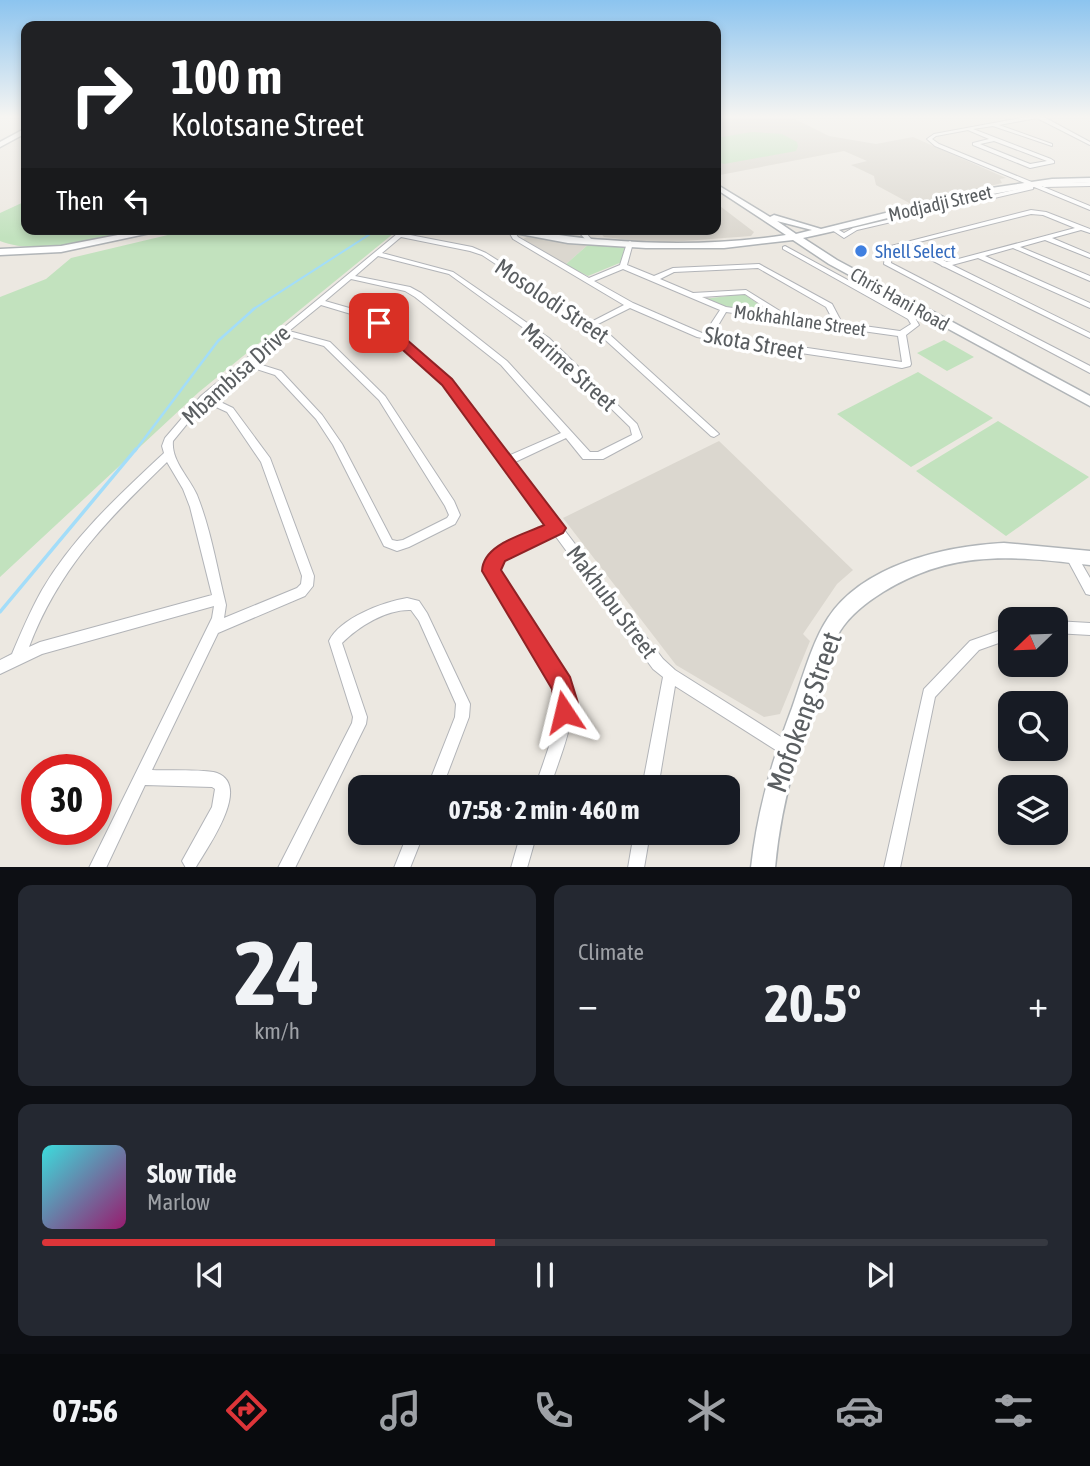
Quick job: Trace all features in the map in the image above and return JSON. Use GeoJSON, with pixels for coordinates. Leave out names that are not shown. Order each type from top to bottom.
{"type":"FeatureCollection","features":[{"type":"Feature","properties":{"kind":"street"},"geometry":{"type":"LineString","coordinates":[[964,156],[1089,207]]}},
{"type":"Feature","properties":{"kind":"street"},"geometry":{"type":"LineString","coordinates":[[1006,156],[1030,166],[1052,163],[1040,156]]}},
{"type":"Feature","properties":{"kind":"street","name":"Chris Hani Road"},"geometry":{"type":"LineString","coordinates":[[721,181],[774,218],[793,240],[1090,392]]}},
{"type":"Feature","properties":{"kind":"street"},"geometry":{"type":"LineString","coordinates":[[1044,185],[1072,182]]}},
{"type":"Feature","properties":{"kind":"street","name":"Modjadji Street"},"geometry":{"type":"LineString","coordinates":[[793,240],[830,229],[1030,185],[1090,182]]}},
{"type":"Feature","properties":{"kind":"street","name":"Chris Hani Road"},"geometry":{"type":"LineString","coordinates":[[721,190],[793,240],[1090,402]]}},
{"type":"Feature","properties":{"kind":"street"},"geometry":{"type":"LineString","coordinates":[[1090,231],[1086,226],[1049,214],[1031,212],[905,244],[889,250],[887,264],[1090,370]]}},
{"type":"Feature","properties":{"kind":"street"},"geometry":{"type":"LineString","coordinates":[[774,218],[795,225],[830,229]]}},
{"type":"Feature","properties":{"kind":"street"},"geometry":{"type":"LineString","coordinates":[[943,265],[1086,226]]}},
{"type":"Feature","properties":{"kind":"street"},"geometry":{"type":"LineString","coordinates":[[0,252],[61,249],[134,235]]}},
{"type":"Feature","properties":{"kind":"street","name":"Mbambisa Drive"},"geometry":{"type":"LineString","coordinates":[[169,454],[169,440],[204,398],[400,235]]}},
{"type":"Feature","properties":{"kind":"street","name":"Mosolodi Street"},"geometry":{"type":"LineString","coordinates":[[415,235],[480,252],[593,324],[714,434]]}},
{"type":"Feature","properties":{"kind":"street","name":"Skota Street"},"geometry":{"type":"LineString","coordinates":[[514,235],[630,305],[707,337],[902,365],[907,364],[909,359],[902,334]]}},
{"type":"Feature","properties":{"kind":"street"},"geometry":{"type":"LineString","coordinates":[[540,235],[667,246],[793,240],[911,318],[915,325],[902,334]]}},
{"type":"Feature","properties":{"kind":"street"},"geometry":{"type":"LineString","coordinates":[[584,235],[588,240]]}},
{"type":"Feature","properties":{"kind":"street"},"geometry":{"type":"LineString","coordinates":[[1045,238],[1090,256]]}},
{"type":"Feature","properties":{"kind":"street"},"geometry":{"type":"LineString","coordinates":[[589,281],[623,266],[630,243]]}},
{"type":"Feature","properties":{"kind":"street"},"geometry":{"type":"LineString","coordinates":[[905,244],[1090,336]]}},
{"type":"Feature","properties":{"kind":"street"},"geometry":{"type":"LineString","coordinates":[[1014,247],[1090,279]]}},
{"type":"Feature","properties":{"kind":"street","name":"Marime Street"},"geometry":{"type":"LineString","coordinates":[[377,254],[451,273],[546,340],[634,426],[638,435],[636,439],[595,457],[582,453],[566,434]]}},
{"type":"Feature","properties":{"kind":"street"},"geometry":{"type":"LineString","coordinates":[[981,256],[1090,306]]}},
{"type":"Feature","properties":{"kind":"street","name":"Mokhahlane Street"},"geometry":{"type":"LineString","coordinates":[[623,266],[724,309],[902,334]]}},
{"type":"Feature","properties":{"kind":"street"},"geometry":{"type":"LineString","coordinates":[[654,279],[673,270],[759,266],[829,306],[839,325]]}},
{"type":"Feature","properties":{"kind":"street"},"geometry":{"type":"LineString","coordinates":[[350,277],[407,289],[418,295],[504,363],[566,434],[507,460]]}},
{"type":"Feature","properties":{"kind":"street"},"geometry":{"type":"LineString","coordinates":[[690,295],[746,292],[786,318]]}},
{"type":"Feature","properties":{"kind":"street","name":"Makhubu Street"},"geometry":{"type":"LineString","coordinates":[[319,302],[361,313],[379,323],[447,382],[647,650],[670,675],[787,749]]}},
{"type":"Feature","properties":{"kind":"street"},"geometry":{"type":"LineString","coordinates":[[593,324],[630,305]]}},
{"type":"Feature","properties":{"kind":"street"},"geometry":{"type":"LineString","coordinates":[[707,337],[724,309]]}},
{"type":"Feature","properties":{"kind":"street"},"geometry":{"type":"LineString","coordinates":[[246,363],[278,373],[319,417],[337,444],[383,538],[391,546],[405,544],[451,521],[455,515],[450,504],[382,398],[327,344],[284,332]]}},
{"type":"Feature","properties":{"kind":"street"},"geometry":{"type":"LineString","coordinates":[[204,398],[230,410],[266,461],[308,576],[307,586],[301,592],[215,628]]}},
{"type":"Feature","properties":{"kind":"street"},"geometry":{"type":"LineString","coordinates":[[18,657],[44,593],[66,562],[114,505],[169,454],[191,493],[219,612],[215,628],[97,867]]}},
{"type":"Feature","properties":{"kind":"street"},"geometry":{"type":"LineString","coordinates":[[546,775],[564,712],[565,695],[562,685],[494,577],[492,566],[494,560],[505,551],[556,528]]}},
{"type":"Feature","properties":{"kind":"street","name":"Mofokeng Street"},"geometry":{"type":"LineString","coordinates":[[763,867],[772,800],[787,749],[834,625],[863,596],[897,572],[917,564],[997,548],[1080,556]]}},
{"type":"Feature","properties":{"kind":"street"},"geometry":{"type":"LineString","coordinates":[[1080,556],[1090,590]]}},
{"type":"Feature","properties":{"kind":"street"},"geometry":{"type":"LineString","coordinates":[[0,667],[18,657],[218,599]]}},
{"type":"Feature","properties":{"kind":"street"},"geometry":{"type":"LineString","coordinates":[[286,867],[359,724],[356,705],[335,641],[351,626],[403,603],[415,605],[423,617],[463,704],[459,724],[439,775]]}},
{"type":"Feature","properties":{"kind":"street"},"geometry":{"type":"LineString","coordinates":[[1068,628],[1090,629]]}},
{"type":"Feature","properties":{"kind":"street"},"geometry":{"type":"LineString","coordinates":[[892,867],[929,694],[938,681],[975,645],[998,637]]}},
{"type":"Feature","properties":{"kind":"street","name":"Makhubu Street"},"geometry":{"type":"LineString","coordinates":[[652,775],[670,675]]}},
{"type":"Feature","properties":{"kind":"street"},"geometry":{"type":"LineString","coordinates":[[141,777],[215,780],[223,786],[220,808],[190,861]]}},
{"type":"Feature","properties":{"kind":"street"},"geometry":{"type":"LineString","coordinates":[[402,867],[411,845]]}},
{"type":"Feature","properties":{"kind":"street"},"geometry":{"type":"LineString","coordinates":[[519,867],[525,845]]}},
{"type":"Feature","properties":{"kind":"street"},"geometry":{"type":"LineString","coordinates":[[636,867],[640,845]]}},
{"type":"Feature","properties":{"kind":"shaded area"},"geometry":{"type":"Polygon","coordinates":[[[721,156],[816,156],[721,175],[721,156]]]}},
{"type":"Feature","properties":{"kind":"shaded area"},"geometry":{"type":"Polygon","coordinates":[[[857,156],[957,156],[1006,178],[1000,179],[1002,183],[913,205],[876,185],[874,176],[851,165],[867,161],[857,156]]]}},
{"type":"Feature","properties":{"kind":"shaded area"},"geometry":{"type":"Polygon","coordinates":[[[721,207],[754,232],[751,236],[657,243],[602,235],[721,235],[721,207]]]}},
{"type":"Feature","properties":{"kind":"shaded area"},"geometry":{"type":"Polygon","coordinates":[[[527,237],[590,243],[565,265],[523,239],[527,237]]]}},
{"type":"Feature","properties":{"kind":"shaded area"},"geometry":{"type":"Polygon","coordinates":[[[719,441],[853,570],[837,584],[803,634],[810,641],[780,714],[764,717],[676,665],[563,518],[719,441]]]}},
{"type":"Feature","properties":{"kind":"green space"},"geometry":{"type":"Polygon","coordinates":[[[721,156],[766,156],[721,163],[721,156]]]}},
{"type":"Feature","properties":{"kind":"green space"},"geometry":{"type":"Polygon","coordinates":[[[21,203],[21,235],[114,235],[51,246],[16,245],[0,241],[0,213],[21,203]]]}},
{"type":"Feature","properties":{"kind":"green space"},"geometry":{"type":"Polygon","coordinates":[[[168,235],[392,235],[199,392],[0,577],[0,297],[46,279],[71,258],[168,235]]]}},
{"type":"Feature","properties":{"kind":"green space"},"geometry":{"type":"Polygon","coordinates":[[[590,243],[625,248],[622,262],[588,276],[565,265],[590,243]]]}},
{"type":"Feature","properties":{"kind":"green space"},"geometry":{"type":"Polygon","coordinates":[[[744,294],[771,313],[730,309],[703,299],[744,294]]]}},
{"type":"Feature","properties":{"kind":"green space"},"geometry":{"type":"Polygon","coordinates":[[[944,340],[974,357],[947,371],[917,353],[944,340]]]}},
{"type":"Feature","properties":{"kind":"green space"},"geometry":{"type":"Polygon","coordinates":[[[918,372],[993,418],[911,467],[837,414],[918,372]]]}},
{"type":"Feature","properties":{"kind":"green space"},"geometry":{"type":"Polygon","coordinates":[[[998,421],[1089,477],[1006,536],[916,471],[998,421]]]}},
{"type":"Feature","properties":{"kind":"waterway"},"geometry":{"type":"LineString","coordinates":[[255,308],[369,235]]}},
{"type":"Feature","properties":{"kind":"waterway"},"geometry":{"type":"LineString","coordinates":[[135,451],[218,341],[255,308]]}},
{"type":"Feature","properties":{"kind":"waterway"},"geometry":{"type":"LineString","coordinates":[[0,612],[136,449]]}},
{"type":"Feature","properties":{"kind":"place","name":"Shell Select"},"geometry":{"type":"Point","coordinates":[861,251]}},
{"type":"Feature","properties":{"kind":"route"},"geometry":{"type":"LineString","coordinates":[[379,323],[447,382],[556,528],[499,555],[492,563],[492,571],[562,685],[566,703],[564,712]]}}]}
